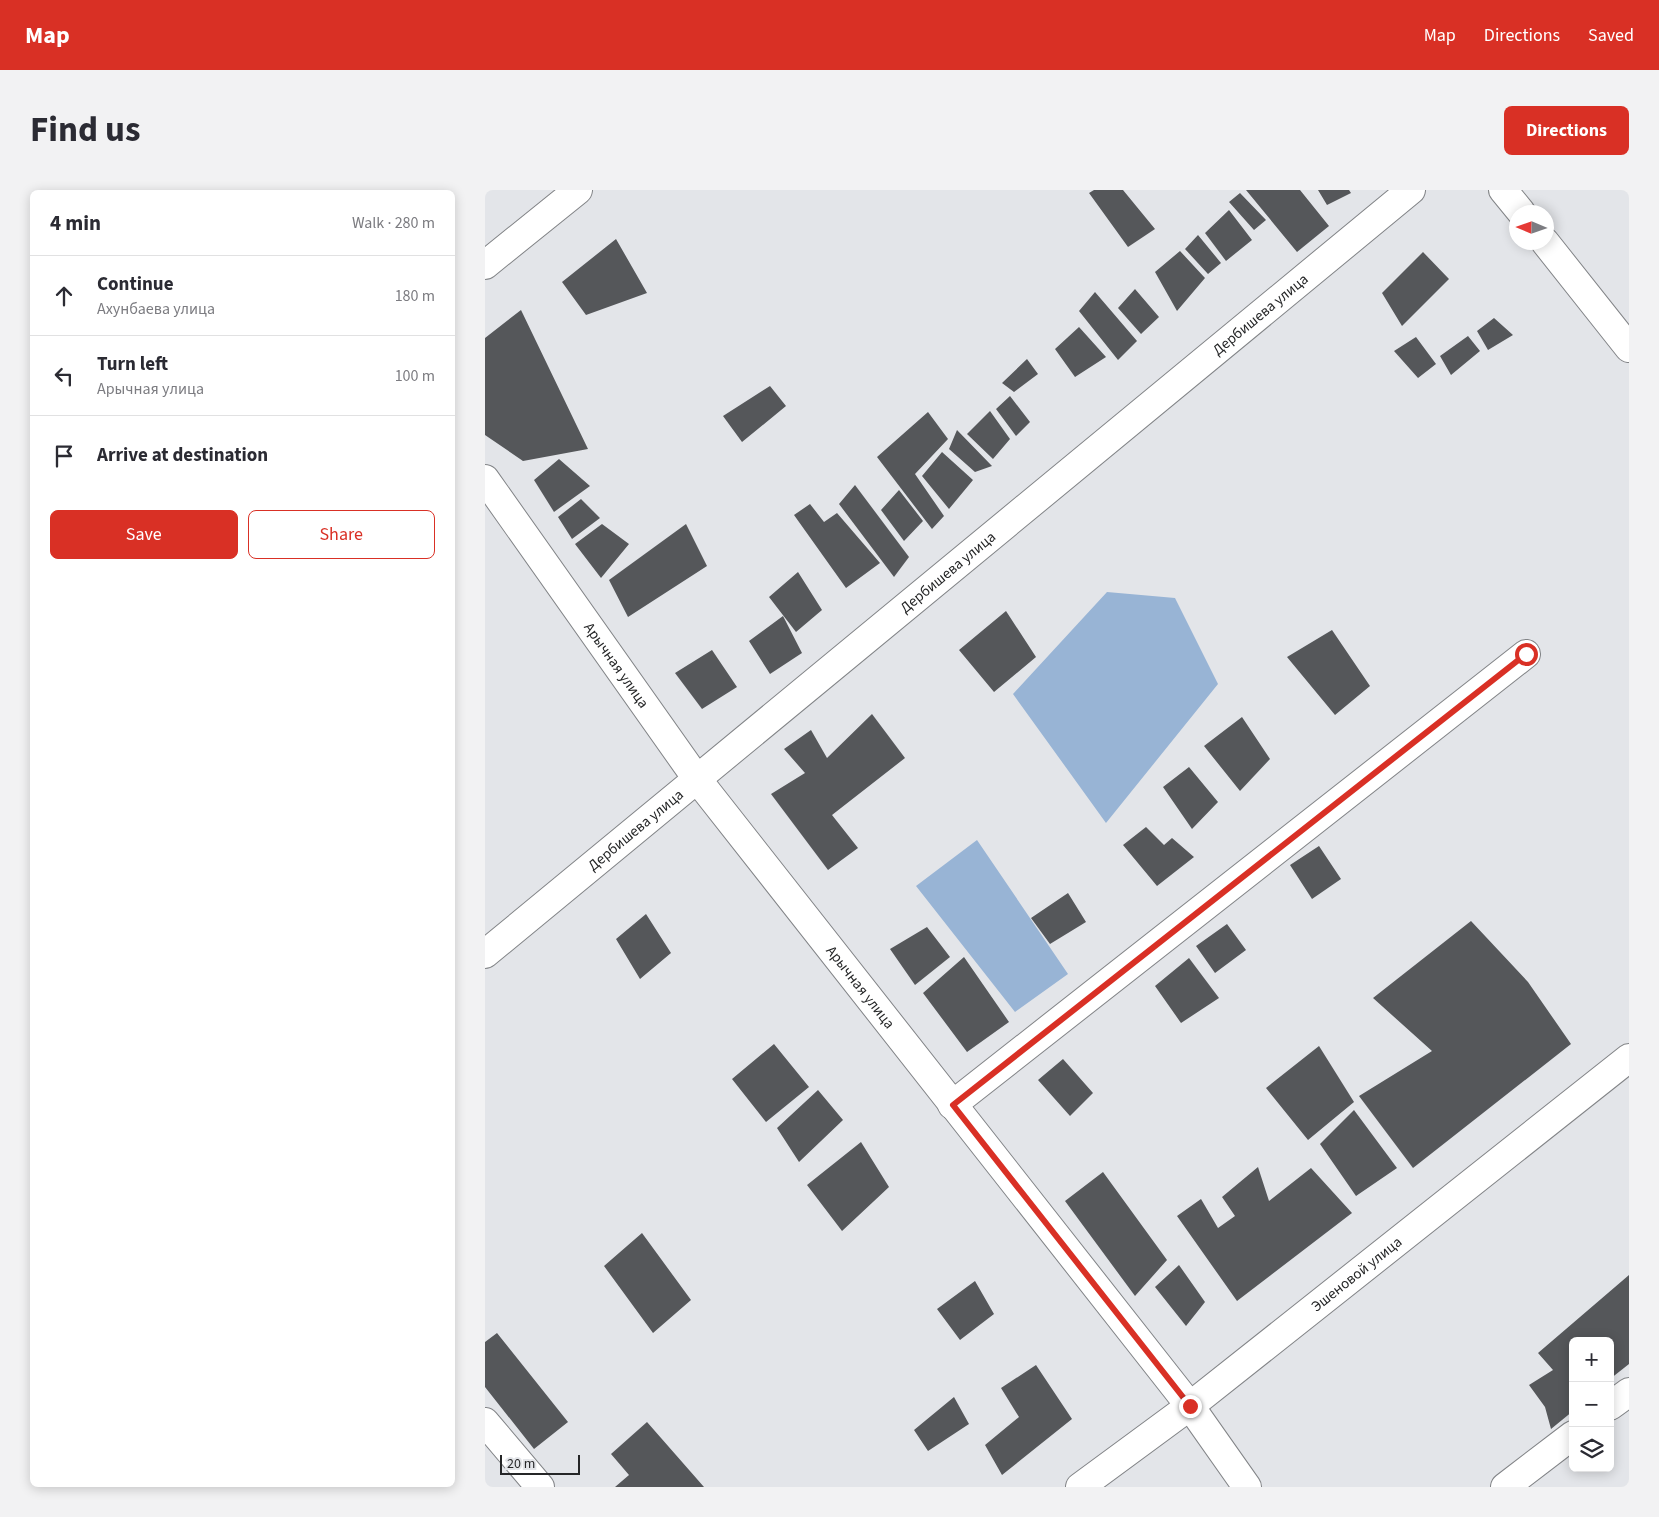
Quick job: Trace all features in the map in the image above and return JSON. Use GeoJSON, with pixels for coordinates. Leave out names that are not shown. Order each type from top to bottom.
{"type":"FeatureCollection","features":[{"type":"Feature","properties":{"kind":"street"},"geometry":{"type":"LineString","coordinates":[[485,265],[578,190]]}},
{"type":"Feature","properties":{"kind":"street","name":"Дербишева улица"},"geometry":{"type":"LineString","coordinates":[[485,954],[1411,190]]}},
{"type":"Feature","properties":{"kind":"street"},"geometry":{"type":"LineString","coordinates":[[1503,190],[1515,205]]}},
{"type":"Feature","properties":{"kind":"street"},"geometry":{"type":"LineString","coordinates":[[1551,250],[1629,348]]}},
{"type":"Feature","properties":{"kind":"street","name":"Арычная улица"},"geometry":{"type":"LineString","coordinates":[[485,479],[697,779],[1190,1406],[1247,1487]]}},
{"type":"Feature","properties":{"kind":"street"},"geometry":{"type":"LineString","coordinates":[[953,1105],[1526,654]]}},
{"type":"Feature","properties":{"kind":"street","name":"Эшеновой улица"},"geometry":{"type":"LineString","coordinates":[[1080,1487],[1190,1406],[1629,1058]]}},
{"type":"Feature","properties":{"kind":"street"},"geometry":{"type":"LineString","coordinates":[[1614,1403],[1629,1392]]}},
{"type":"Feature","properties":{"kind":"street"},"geometry":{"type":"LineString","coordinates":[[485,1422],[540,1487]]}},
{"type":"Feature","properties":{"kind":"street"},"geometry":{"type":"LineString","coordinates":[[1505,1487],[1569,1438]]}},
{"type":"Feature","properties":{"kind":"shaded area"},"geometry":{"type":"Polygon","coordinates":[[[1107,592],[1175,598],[1218,684],[1106,823],[1013,694],[1107,592]]]}},
{"type":"Feature","properties":{"kind":"shaded area"},"geometry":{"type":"Polygon","coordinates":[[[977,840],[1068,974],[1015,1012],[916,886],[977,840]]]}},
{"type":"Feature","properties":{"kind":"building"},"geometry":{"type":"Polygon","coordinates":[[[1094,190],[1123,190],[1155,229],[1128,247],[1089,193],[1094,190]]]}},
{"type":"Feature","properties":{"kind":"building"},"geometry":{"type":"Polygon","coordinates":[[[1246,190],[1300,190],[1329,226],[1297,252],[1246,190]]]}},
{"type":"Feature","properties":{"kind":"building"},"geometry":{"type":"Polygon","coordinates":[[[1318,190],[1349,190],[1351,193],[1327,205],[1318,190]]]}},
{"type":"Feature","properties":{"kind":"building"},"geometry":{"type":"Polygon","coordinates":[[[1240,193],[1266,220],[1254,230],[1229,202],[1240,193]]]}},
{"type":"Feature","properties":{"kind":"building"},"geometry":{"type":"Polygon","coordinates":[[[1229,210],[1252,240],[1226,261],[1205,233],[1229,210]]]}},
{"type":"Feature","properties":{"kind":"building"},"geometry":{"type":"Polygon","coordinates":[[[1198,235],[1221,263],[1208,274],[1185,249],[1198,235]]]}},
{"type":"Feature","properties":{"kind":"building"},"geometry":{"type":"Polygon","coordinates":[[[616,239],[647,293],[586,315],[562,282],[616,239]]]}},
{"type":"Feature","properties":{"kind":"building"},"geometry":{"type":"Polygon","coordinates":[[[1180,251],[1205,278],[1177,311],[1155,272],[1180,251]]]}},
{"type":"Feature","properties":{"kind":"building"},"geometry":{"type":"Polygon","coordinates":[[[1423,252],[1449,279],[1402,326],[1382,293],[1423,252]]]}},
{"type":"Feature","properties":{"kind":"building"},"geometry":{"type":"Polygon","coordinates":[[[1135,289],[1159,317],[1141,334],[1118,308],[1135,289]]]}},
{"type":"Feature","properties":{"kind":"building"},"geometry":{"type":"Polygon","coordinates":[[[1095,292],[1137,341],[1118,360],[1079,311],[1095,292]]]}},
{"type":"Feature","properties":{"kind":"building"},"geometry":{"type":"Polygon","coordinates":[[[521,310],[588,449],[523,461],[485,435],[485,338],[521,310]]]}},
{"type":"Feature","properties":{"kind":"building"},"geometry":{"type":"Polygon","coordinates":[[[1494,318],[1513,335],[1488,350],[1477,331],[1494,318]]]}},
{"type":"Feature","properties":{"kind":"building"},"geometry":{"type":"Polygon","coordinates":[[[1079,327],[1106,357],[1075,377],[1055,349],[1079,327]]]}},
{"type":"Feature","properties":{"kind":"building"},"geometry":{"type":"Polygon","coordinates":[[[1468,336],[1480,351],[1451,375],[1440,356],[1468,336]]]}},
{"type":"Feature","properties":{"kind":"building"},"geometry":{"type":"Polygon","coordinates":[[[1416,337],[1436,364],[1418,378],[1394,351],[1416,337]]]}},
{"type":"Feature","properties":{"kind":"building"},"geometry":{"type":"Polygon","coordinates":[[[1027,359],[1038,374],[1014,392],[1002,383],[1027,359]]]}},
{"type":"Feature","properties":{"kind":"building"},"geometry":{"type":"Polygon","coordinates":[[[770,386],[786,406],[742,442],[723,416],[770,386]]]}},
{"type":"Feature","properties":{"kind":"building"},"geometry":{"type":"Polygon","coordinates":[[[1010,396],[1030,422],[1016,436],[996,409],[1010,396]]]}},
{"type":"Feature","properties":{"kind":"building"},"geometry":{"type":"Polygon","coordinates":[[[990,411],[1010,439],[993,459],[967,434],[990,411]]]}},
{"type":"Feature","properties":{"kind":"building"},"geometry":{"type":"Polygon","coordinates":[[[928,412],[948,439],[915,474],[944,516],[932,529],[877,457],[928,412]]]}},
{"type":"Feature","properties":{"kind":"building"},"geometry":{"type":"Polygon","coordinates":[[[957,430],[992,466],[975,472],[949,449],[957,430]]]}},
{"type":"Feature","properties":{"kind":"building"},"geometry":{"type":"Polygon","coordinates":[[[942,452],[973,480],[949,509],[922,476],[942,452]]]}},
{"type":"Feature","properties":{"kind":"building"},"geometry":{"type":"Polygon","coordinates":[[[559,459],[590,486],[554,512],[534,480],[559,459]]]}},
{"type":"Feature","properties":{"kind":"building"},"geometry":{"type":"Polygon","coordinates":[[[855,485],[909,557],[894,577],[839,504],[855,485]]]}},
{"type":"Feature","properties":{"kind":"building"},"geometry":{"type":"Polygon","coordinates":[[[899,490],[923,521],[904,541],[881,510],[899,490]]]}},
{"type":"Feature","properties":{"kind":"building"},"geometry":{"type":"Polygon","coordinates":[[[581,499],[600,518],[572,539],[558,517],[581,499]]]}},
{"type":"Feature","properties":{"kind":"building"},"geometry":{"type":"Polygon","coordinates":[[[810,504],[824,522],[837,513],[880,563],[846,588],[794,515],[810,504]]]}},
{"type":"Feature","properties":{"kind":"building"},"geometry":{"type":"Polygon","coordinates":[[[602,524],[629,544],[601,578],[575,544],[602,524]]]}},
{"type":"Feature","properties":{"kind":"building"},"geometry":{"type":"Polygon","coordinates":[[[686,524],[707,566],[628,617],[609,580],[686,524]]]}},
{"type":"Feature","properties":{"kind":"building"},"geometry":{"type":"Polygon","coordinates":[[[798,572],[822,610],[796,632],[769,597],[798,572]]]}},
{"type":"Feature","properties":{"kind":"building"},"geometry":{"type":"Polygon","coordinates":[[[1006,611],[1036,657],[994,692],[959,650],[1006,611]]]}},
{"type":"Feature","properties":{"kind":"building"},"geometry":{"type":"Polygon","coordinates":[[[783,616],[802,653],[770,674],[749,641],[783,616]]]}},
{"type":"Feature","properties":{"kind":"building"},"geometry":{"type":"Polygon","coordinates":[[[1332,630],[1370,686],[1335,715],[1287,657],[1332,630]]]}},
{"type":"Feature","properties":{"kind":"building"},"geometry":{"type":"Polygon","coordinates":[[[712,650],[737,687],[702,709],[675,673],[712,650]]]}},
{"type":"Feature","properties":{"kind":"building"},"geometry":{"type":"Polygon","coordinates":[[[872,714],[905,758],[832,815],[858,848],[828,870],[771,794],[805,773],[784,749],[811,730],[827,758],[872,714]]]}},
{"type":"Feature","properties":{"kind":"building"},"geometry":{"type":"Polygon","coordinates":[[[1242,717],[1270,759],[1240,791],[1204,746],[1242,717]]]}},
{"type":"Feature","properties":{"kind":"building"},"geometry":{"type":"Polygon","coordinates":[[[1189,767],[1218,802],[1192,829],[1163,787],[1189,767]]]}},
{"type":"Feature","properties":{"kind":"building"},"geometry":{"type":"Polygon","coordinates":[[[1146,827],[1164,845],[1172,838],[1194,857],[1157,886],[1123,845],[1146,827]]]}},
{"type":"Feature","properties":{"kind":"building"},"geometry":{"type":"Polygon","coordinates":[[[1319,846],[1341,879],[1312,899],[1290,865],[1319,846]]]}},
{"type":"Feature","properties":{"kind":"building"},"geometry":{"type":"Polygon","coordinates":[[[1068,893],[1086,922],[1050,944],[1031,918],[1068,893]]]}},
{"type":"Feature","properties":{"kind":"building"},"geometry":{"type":"Polygon","coordinates":[[[646,914],[671,953],[640,979],[616,939],[646,914]]]}},
{"type":"Feature","properties":{"kind":"building"},"geometry":{"type":"Polygon","coordinates":[[[1471,921],[1528,982],[1571,1044],[1413,1168],[1359,1096],[1432,1051],[1373,998],[1471,921]]]}},
{"type":"Feature","properties":{"kind":"building"},"geometry":{"type":"Polygon","coordinates":[[[1227,924],[1246,950],[1215,973],[1196,946],[1227,924]]]}},
{"type":"Feature","properties":{"kind":"building"},"geometry":{"type":"Polygon","coordinates":[[[927,927],[950,957],[915,985],[890,949],[927,927]]]}},
{"type":"Feature","properties":{"kind":"building"},"geometry":{"type":"Polygon","coordinates":[[[964,957],[1009,1022],[967,1052],[923,993],[964,957]]]}},
{"type":"Feature","properties":{"kind":"building"},"geometry":{"type":"Polygon","coordinates":[[[1189,958],[1219,998],[1181,1023],[1155,986],[1189,958]]]}},
{"type":"Feature","properties":{"kind":"building"},"geometry":{"type":"Polygon","coordinates":[[[774,1044],[809,1087],[766,1122],[732,1079],[774,1044]]]}},
{"type":"Feature","properties":{"kind":"building"},"geometry":{"type":"Polygon","coordinates":[[[1319,1046],[1354,1102],[1308,1140],[1266,1088],[1319,1046]]]}},
{"type":"Feature","properties":{"kind":"building"},"geometry":{"type":"Polygon","coordinates":[[[1063,1059],[1093,1093],[1070,1116],[1038,1080],[1063,1059]]]}},
{"type":"Feature","properties":{"kind":"building"},"geometry":{"type":"Polygon","coordinates":[[[818,1090],[843,1120],[799,1162],[777,1128],[818,1090]]]}},
{"type":"Feature","properties":{"kind":"building"},"geometry":{"type":"Polygon","coordinates":[[[1354,1110],[1397,1168],[1356,1196],[1320,1144],[1354,1110]]]}},
{"type":"Feature","properties":{"kind":"building"},"geometry":{"type":"Polygon","coordinates":[[[861,1142],[889,1187],[842,1231],[807,1185],[861,1142]]]}},
{"type":"Feature","properties":{"kind":"building"},"geometry":{"type":"Polygon","coordinates":[[[1258,1167],[1269,1201],[1311,1168],[1352,1213],[1237,1301],[1177,1216],[1201,1199],[1218,1228],[1235,1216],[1222,1197],[1258,1167]]]}},
{"type":"Feature","properties":{"kind":"building"},"geometry":{"type":"Polygon","coordinates":[[[1103,1172],[1167,1260],[1135,1296],[1065,1201],[1103,1172]]]}},
{"type":"Feature","properties":{"kind":"building"},"geometry":{"type":"Polygon","coordinates":[[[642,1233],[691,1300],[653,1333],[604,1266],[642,1233]]]}},
{"type":"Feature","properties":{"kind":"building"},"geometry":{"type":"Polygon","coordinates":[[[1179,1265],[1205,1302],[1186,1326],[1155,1287],[1179,1265]]]}},
{"type":"Feature","properties":{"kind":"building"},"geometry":{"type":"Polygon","coordinates":[[[1629,1275],[1629,1364],[1614,1376],[1614,1337],[1569,1337],[1569,1414],[1551,1429],[1545,1407],[1529,1385],[1553,1370],[1538,1353],[1629,1275]]]}},
{"type":"Feature","properties":{"kind":"building"},"geometry":{"type":"Polygon","coordinates":[[[975,1281],[994,1314],[960,1340],[937,1309],[975,1281]]]}},
{"type":"Feature","properties":{"kind":"building"},"geometry":{"type":"Polygon","coordinates":[[[497,1333],[568,1422],[534,1449],[485,1387],[485,1342],[497,1333]]]}},
{"type":"Feature","properties":{"kind":"building"},"geometry":{"type":"Polygon","coordinates":[[[1036,1365],[1072,1419],[1002,1475],[985,1445],[1019,1417],[1001,1388],[1036,1365]]]}},
{"type":"Feature","properties":{"kind":"building"},"geometry":{"type":"Polygon","coordinates":[[[954,1397],[969,1424],[928,1451],[914,1430],[954,1397]]]}},
{"type":"Feature","properties":{"kind":"building"},"geometry":{"type":"Polygon","coordinates":[[[647,1422],[704,1487],[615,1487],[629,1475],[611,1454],[647,1422]]]}},
{"type":"Feature","properties":{"kind":"route"},"geometry":{"type":"LineString","coordinates":[[1190,1406],[953,1105],[1526,654]]}}]}
